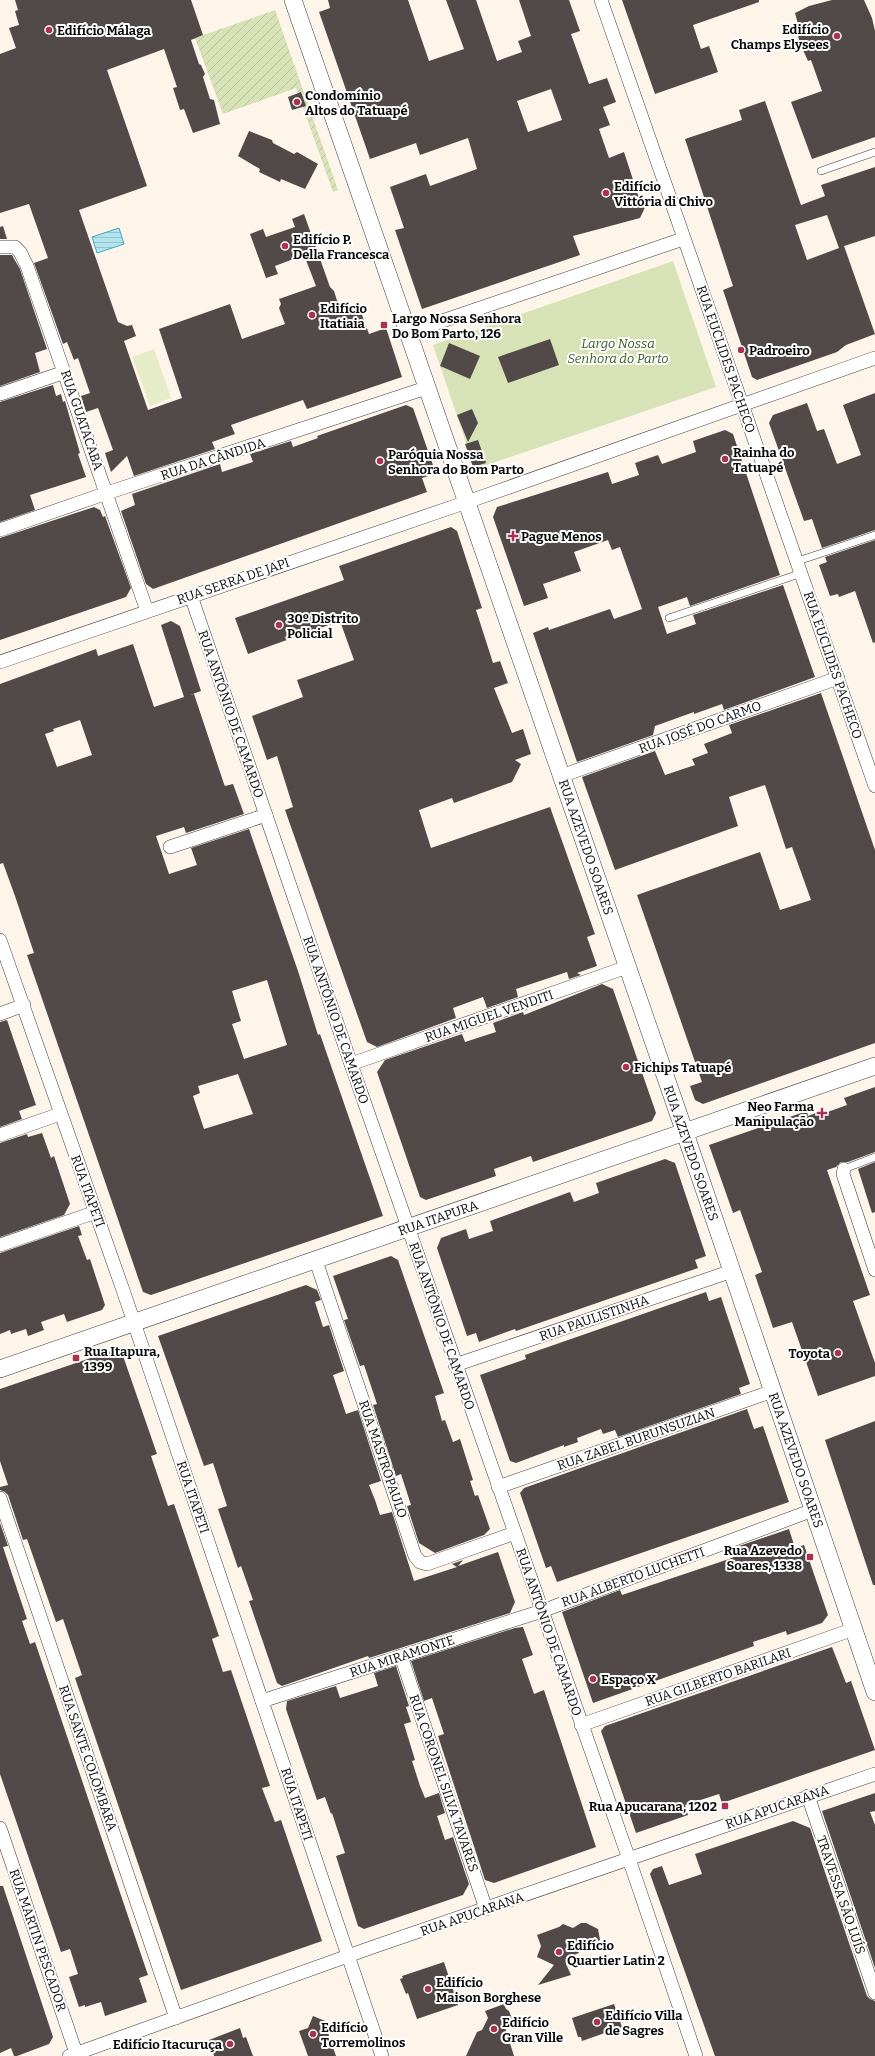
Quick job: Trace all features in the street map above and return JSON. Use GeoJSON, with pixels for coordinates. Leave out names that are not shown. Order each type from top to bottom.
{"type":"FeatureCollection","features":[{"type":"Feature","properties":{"kind":"street"},"geometry":{"type":"LineString","coordinates":[[293,0],[426,388],[467,502],[741,404],[875,358]]}},
{"type":"Feature","properties":{"kind":"street","name":"RUA EUCLIDES PACHECO"},"geometry":{"type":"LineString","coordinates":[[600,0],[741,404],[800,567],[875,786]]}},
{"type":"Feature","properties":{"kind":"street"},"geometry":{"type":"LineString","coordinates":[[407,333],[683,239]]}},
{"type":"Feature","properties":{"kind":"street","name":"RUA GUATACABA"},"geometry":{"type":"LineString","coordinates":[[0,247],[15,247],[20,252],[65,372],[147,611]]}},
{"type":"Feature","properties":{"kind":"street"},"geometry":{"type":"LineString","coordinates":[[0,394],[65,372]]}},
{"type":"Feature","properties":{"kind":"street","name":"RUA DA CÂNDIDA"},"geometry":{"type":"LineString","coordinates":[[0,530],[107,493],[426,388]]}},
{"type":"Feature","properties":{"kind":"street","name":"RUA SERRA DE JAPI"},"geometry":{"type":"LineString","coordinates":[[0,662],[467,502]]}},
{"type":"Feature","properties":{"kind":"street","name":"RUA AZEVEDO SOARES"},"geometry":{"type":"LineString","coordinates":[[467,502],[685,1132],[875,1692]]}},
{"type":"Feature","properties":{"kind":"street","name":"RUA ANTÔNIO DE CAMARDO"},"geometry":{"type":"LineString","coordinates":[[191,596],[455,1365],[515,1532],[696,2056]]}},
{"type":"Feature","properties":{"kind":"street","name":"RUA JOSÉ DO CARMO"},"geometry":{"type":"LineString","coordinates":[[561,776],[838,678]]}},
{"type":"Feature","properties":{"kind":"street"},"geometry":{"type":"LineString","coordinates":[[170,846],[266,815]]}},
{"type":"Feature","properties":{"kind":"street","name":"RUA ITAPETI"},"geometry":{"type":"LineString","coordinates":[[0,940],[134,1323],[382,2056]]}},
{"type":"Feature","properties":{"kind":"street","name":"RUA MIGUEL VENDITI"},"geometry":{"type":"LineString","coordinates":[[351,1064],[627,967]]}},
{"type":"Feature","properties":{"kind":"street"},"geometry":{"type":"LineString","coordinates":[[0,1014],[24,1005]]}},
{"type":"Feature","properties":{"kind":"street","name":"RUA ITAPURA"},"geometry":{"type":"LineString","coordinates":[[0,1369],[316,1261],[875,1066]]}},
{"type":"Feature","properties":{"kind":"street"},"geometry":{"type":"LineString","coordinates":[[0,1135],[60,1114]]}},
{"type":"Feature","properties":{"kind":"street"},"geometry":{"type":"LineString","coordinates":[[844,1169],[843,1174],[875,1270]]}},
{"type":"Feature","properties":{"kind":"street"},"geometry":{"type":"LineString","coordinates":[[0,1245],[96,1212]]}},
{"type":"Feature","properties":{"kind":"street","name":"RUA MASTROPAULO"},"geometry":{"type":"LineString","coordinates":[[316,1261],[415,1556],[420,1562],[427,1564],[515,1532]]}},
{"type":"Feature","properties":{"kind":"street","name":"RUA PAULISTINHA"},"geometry":{"type":"LineString","coordinates":[[455,1365],[732,1271]]}},
{"type":"Feature","properties":{"kind":"street","name":"RUA ZABEL BURUNSUZIAN"},"geometry":{"type":"LineString","coordinates":[[498,1487],[773,1391]]}},
{"type":"Feature","properties":{"kind":"street","name":"RUA SANTE COLOMBARA"},"geometry":{"type":"LineString","coordinates":[[0,1498],[176,2018]]}},
{"type":"Feature","properties":{"kind":"street","name":"RUA ALBERTO LUCHETTI"},"geometry":{"type":"LineString","coordinates":[[542,1611],[813,1510]]}},
{"type":"Feature","properties":{"kind":"street","name":"RUA MIRAMONTE"},"geometry":{"type":"LineString","coordinates":[[262,1701],[542,1611]]}},
{"type":"Feature","properties":{"kind":"street","name":"RUA GILBERTO BARILARI"},"geometry":{"type":"LineString","coordinates":[[581,1725],[854,1629]]}},
{"type":"Feature","properties":{"kind":"street","name":"RUA CORONEL SILVA TAVARES"},"geometry":{"type":"LineString","coordinates":[[401,1656],[486,1909]]}},
{"type":"Feature","properties":{"kind":"street","name":"RUA APUCARANA"},"geometry":{"type":"LineString","coordinates":[[74,2055],[348,1956],[875,1774]]}},
{"type":"Feature","properties":{"kind":"street","name":"TRAVESSA SÃO LUÍS"},"geometry":{"type":"LineString","coordinates":[[808,1796],[875,1993]]}},
{"type":"Feature","properties":{"kind":"street","name":"RUA MARTIN PESCADOR"},"geometry":{"type":"LineString","coordinates":[[0,1828],[74,2055]]}},
{"type":"Feature","properties":{"kind":"lane"},"geometry":{"type":"LineString","coordinates":[[821,171],[875,152]]}},
{"type":"Feature","properties":{"kind":"lane"},"geometry":{"type":"LineString","coordinates":[[669,618],[800,567],[875,535]]}},
{"type":"Feature","properties":{"kind":"lane"},"geometry":{"type":"LineString","coordinates":[[844,1169],[875,1157]]}},
{"type":"Feature","properties":{"kind":"green space"},"geometry":{"type":"Polygon","coordinates":[[[275,10],[338,190],[333,192],[296,88],[223,114],[195,38],[275,10]]]}},
{"type":"Feature","properties":{"kind":"green space","name":"Largo Nossa Senhora do Parto"},"geometry":{"type":"Polygon","coordinates":[[[673,261],[716,387],[475,469],[433,345],[673,261]]]}},
{"type":"Feature","properties":{"kind":"green space"},"geometry":{"type":"Polygon","coordinates":[[[154,349],[171,398],[150,406],[132,357],[154,349]]]}},
{"type":"Feature","properties":{"kind":"water"},"geometry":{"type":"Polygon","coordinates":[[[119,228],[124,244],[97,253],[92,237],[119,228]]]}},
{"type":"Feature","properties":{"kind":"building"},"geometry":{"type":"Polygon","coordinates":[[[15,0],[191,0],[203,35],[191,40],[199,64],[201,65],[205,74],[203,77],[210,99],[214,100],[220,124],[193,133],[184,109],[180,110],[173,88],[177,87],[164,49],[107,70],[147,186],[79,210],[118,322],[127,326],[132,325],[136,336],[124,341],[148,410],[182,398],[159,329],[230,304],[242,339],[285,324],[279,308],[281,304],[279,299],[316,286],[304,255],[275,266],[278,274],[266,278],[250,234],[263,229],[266,237],[295,227],[292,219],[304,214],[330,287],[334,291],[340,310],[358,304],[369,334],[386,328],[402,377],[307,409],[303,400],[231,425],[235,434],[212,442],[215,449],[134,476],[127,456],[111,472],[105,453],[113,450],[98,408],[86,412],[81,396],[90,393],[78,358],[74,360],[67,342],[63,344],[34,263],[48,258],[29,204],[0,213],[0,54],[16,48],[9,28],[19,25],[15,11],[18,10],[15,0]]]}},
{"type":"Feature","properties":{"kind":"building"},"geometry":{"type":"Polygon","coordinates":[[[328,0],[408,0],[429,61],[464,49],[446,0],[476,0],[497,61],[522,52],[518,41],[531,36],[519,0],[569,0],[580,31],[571,34],[589,84],[607,78],[616,102],[603,107],[610,125],[599,129],[609,158],[624,152],[638,195],[648,201],[640,218],[573,236],[580,255],[422,309],[395,230],[404,228],[390,187],[426,174],[430,186],[477,169],[468,138],[420,155],[416,143],[370,159],[319,12],[330,8],[328,0]],[[551,89],[517,101],[528,132],[562,120],[551,89]]]}},
{"type":"Feature","properties":{"kind":"building"},"geometry":{"type":"Polygon","coordinates":[[[622,0],[759,0],[759,2],[693,25],[701,49],[709,46],[718,72],[655,94],[622,0]]]}},
{"type":"Feature","properties":{"kind":"building"},"geometry":{"type":"Polygon","coordinates":[[[832,0],[864,0],[872,18],[875,31],[875,137],[812,159],[791,102],[822,91],[811,60],[808,61],[800,43],[795,25],[798,24],[795,13],[809,6],[832,0]]]}},
{"type":"Feature","properties":{"kind":"building","name":"Condomínio Altos do Tatuapé"},"geometry":{"type":"Polygon","coordinates":[[[301,92],[306,106],[292,110],[288,97],[301,92]]]}},
{"type":"Feature","properties":{"kind":"building"},"geometry":{"type":"Polygon","coordinates":[[[765,101],[801,205],[825,196],[821,185],[875,167],[875,236],[844,246],[875,334],[846,345],[837,352],[757,380],[752,377],[723,290],[733,286],[685,139],[742,120],[739,110],[765,101]],[[827,215],[795,225],[807,260],[839,248],[827,215]]]}},
{"type":"Feature","properties":{"kind":"building"},"geometry":{"type":"Polygon","coordinates":[[[249,131],[272,140],[273,143],[294,154],[297,152],[318,164],[305,189],[281,179],[280,182],[259,172],[260,169],[238,156],[249,131]]]}},
{"type":"Feature","properties":{"kind":"building"},"geometry":{"type":"Polygon","coordinates":[[[3,226],[7,239],[0,239],[0,227],[3,226]]]}},
{"type":"Feature","properties":{"kind":"building"},"geometry":{"type":"Polygon","coordinates":[[[0,255],[12,255],[20,269],[47,349],[35,353],[40,372],[0,386],[0,255]]]}},
{"type":"Feature","properties":{"kind":"building"},"geometry":{"type":"Polygon","coordinates":[[[550,339],[559,365],[508,383],[498,357],[550,339]]]}},
{"type":"Feature","properties":{"kind":"building"},"geometry":{"type":"Polygon","coordinates":[[[449,343],[480,356],[470,379],[440,366],[449,343]]]}},
{"type":"Feature","properties":{"kind":"building"},"geometry":{"type":"Polygon","coordinates":[[[53,385],[56,396],[61,394],[63,402],[65,401],[80,453],[78,454],[86,477],[30,495],[35,510],[0,522],[0,402],[53,385]]]}},
{"type":"Feature","properties":{"kind":"building"},"geometry":{"type":"Polygon","coordinates":[[[875,393],[875,530],[822,548],[812,519],[804,521],[769,423],[773,415],[807,403],[817,431],[824,429],[837,464],[861,455],[843,405],[875,393]]]}},
{"type":"Feature","properties":{"kind":"building"},"geometry":{"type":"Polygon","coordinates":[[[406,405],[413,408],[434,468],[431,475],[422,478],[427,492],[153,589],[146,584],[121,511],[135,505],[132,494],[220,464],[222,472],[253,462],[250,454],[291,441],[293,447],[318,438],[317,436],[406,405]]]}},
{"type":"Feature","properties":{"kind":"building"},"geometry":{"type":"Polygon","coordinates":[[[472,409],[478,423],[468,442],[457,415],[472,409]]]}},
{"type":"Feature","properties":{"kind":"building"},"geometry":{"type":"Polygon","coordinates":[[[725,430],[733,434],[780,575],[690,606],[687,597],[658,607],[667,634],[696,624],[693,615],[783,585],[815,677],[724,710],[722,704],[694,714],[694,712],[655,726],[653,735],[577,762],[533,633],[548,627],[549,630],[610,609],[614,619],[642,609],[620,547],[612,550],[608,540],[574,552],[581,571],[543,584],[548,598],[524,606],[493,517],[497,507],[608,472],[612,484],[639,475],[635,463],[658,455],[662,464],[696,452],[693,441],[725,430]]]}},
{"type":"Feature","properties":{"kind":"building"},"geometry":{"type":"Polygon","coordinates":[[[478,440],[486,463],[473,467],[465,444],[478,440]]]}},
{"type":"Feature","properties":{"kind":"building"},"geometry":{"type":"Polygon","coordinates":[[[94,507],[100,510],[103,517],[105,516],[131,588],[126,597],[0,640],[0,538],[94,507]]]}},
{"type":"Feature","properties":{"kind":"building"},"geometry":{"type":"Polygon","coordinates":[[[451,527],[457,531],[482,608],[476,610],[493,663],[500,661],[508,683],[494,688],[512,733],[523,729],[531,754],[515,760],[521,764],[512,782],[454,803],[452,798],[419,810],[431,848],[550,807],[595,934],[587,937],[597,966],[577,973],[581,975],[569,979],[567,972],[516,989],[518,997],[487,1008],[483,997],[453,1008],[456,1018],[377,1047],[367,1042],[285,810],[293,807],[277,756],[267,760],[252,716],[303,697],[297,680],[354,660],[340,621],[248,654],[235,618],[344,580],[339,566],[451,527]]]}},
{"type":"Feature","properties":{"kind":"building"},"geometry":{"type":"Polygon","coordinates":[[[875,540],[875,642],[873,643],[855,591],[839,597],[838,594],[830,596],[819,565],[827,562],[825,557],[875,540]]]}},
{"type":"Feature","properties":{"kind":"building"},"geometry":{"type":"Polygon","coordinates":[[[171,621],[180,626],[201,691],[190,695],[194,694],[224,784],[225,786],[233,784],[244,814],[186,833],[184,827],[156,836],[169,874],[197,865],[191,848],[249,829],[299,974],[318,1035],[320,1034],[383,1216],[151,1295],[143,1292],[27,955],[34,953],[15,896],[3,863],[0,864],[0,684],[96,649],[98,656],[133,644],[154,707],[184,697],[161,625],[171,621]],[[80,720],[53,729],[54,731],[45,734],[57,767],[92,755],[80,720]],[[267,980],[232,991],[241,1021],[232,1024],[244,1059],[287,1045],[267,980]],[[238,1074],[198,1086],[200,1093],[193,1096],[204,1129],[253,1114],[238,1074]]]}},
{"type":"Feature","properties":{"kind":"building"},"geometry":{"type":"Polygon","coordinates":[[[821,693],[875,850],[875,1043],[703,1104],[695,1100],[690,1086],[702,1082],[637,895],[760,852],[780,910],[811,900],[792,847],[786,849],[765,785],[729,797],[738,826],[615,870],[582,777],[655,751],[665,775],[695,765],[692,759],[708,753],[704,744],[732,733],[729,725],[821,693]]]}},
{"type":"Feature","properties":{"kind":"building"},"geometry":{"type":"Polygon","coordinates":[[[602,984],[613,989],[656,1113],[652,1121],[533,1162],[531,1156],[494,1169],[496,1176],[426,1200],[420,1197],[377,1072],[385,1060],[462,1034],[465,1042],[496,1032],[493,1023],[523,1012],[524,1015],[602,984]]]}},
{"type":"Feature","properties":{"kind":"building"},"geometry":{"type":"Polygon","coordinates":[[[7,1020],[36,1105],[19,1111],[22,1119],[0,1127],[0,1022],[7,1020]]]}},
{"type":"Feature","properties":{"kind":"building"},"geometry":{"type":"Polygon","coordinates":[[[875,1087],[875,1152],[848,1162],[841,1162],[836,1167],[827,1170],[870,1295],[853,1301],[875,1363],[875,1376],[818,1396],[792,1322],[773,1328],[755,1275],[762,1272],[740,1210],[733,1213],[709,1145],[807,1111],[808,1116],[821,1111],[822,1114],[847,1105],[844,1098],[875,1087]]]}},
{"type":"Feature","properties":{"kind":"building"},"geometry":{"type":"Polygon","coordinates":[[[42,1133],[51,1158],[54,1156],[70,1204],[64,1215],[0,1237],[0,1143],[27,1134],[28,1137],[42,1133]]]}},
{"type":"Feature","properties":{"kind":"building"},"geometry":{"type":"Polygon","coordinates":[[[665,1159],[675,1163],[706,1256],[695,1260],[698,1268],[516,1331],[515,1329],[479,1342],[476,1333],[467,1336],[437,1248],[441,1238],[466,1229],[469,1239],[493,1231],[490,1221],[570,1192],[574,1202],[599,1193],[596,1183],[665,1159]]]}},
{"type":"Feature","properties":{"kind":"building"},"geometry":{"type":"Polygon","coordinates":[[[875,1162],[875,1212],[872,1213],[858,1169],[875,1162]]]}},
{"type":"Feature","properties":{"kind":"building"},"geometry":{"type":"Polygon","coordinates":[[[79,1226],[82,1235],[78,1236],[87,1260],[90,1259],[105,1305],[102,1310],[67,1322],[64,1314],[41,1322],[44,1330],[28,1336],[26,1329],[11,1334],[10,1330],[0,1334],[0,1253],[79,1226]]]}},
{"type":"Feature","properties":{"kind":"building"},"geometry":{"type":"Polygon","coordinates":[[[391,1256],[398,1260],[444,1393],[435,1396],[442,1421],[445,1420],[453,1442],[460,1439],[473,1480],[470,1481],[475,1496],[478,1495],[490,1529],[484,1535],[435,1553],[419,1543],[407,1506],[411,1505],[401,1474],[396,1476],[373,1405],[377,1404],[364,1365],[360,1366],[344,1320],[348,1319],[333,1276],[391,1256]]]}},
{"type":"Feature","properties":{"kind":"building"},"geometry":{"type":"Polygon","coordinates":[[[306,1285],[317,1290],[321,1300],[315,1302],[323,1327],[329,1325],[344,1371],[333,1375],[346,1414],[358,1410],[381,1481],[369,1485],[380,1515],[392,1512],[414,1581],[457,1567],[452,1564],[463,1560],[458,1566],[498,1552],[515,1602],[510,1613],[369,1658],[368,1656],[282,1686],[277,1683],[249,1601],[253,1600],[241,1566],[238,1568],[218,1509],[227,1506],[213,1463],[204,1466],[158,1336],[306,1285]]]}},
{"type":"Feature","properties":{"kind":"building"},"geometry":{"type":"Polygon","coordinates":[[[706,1292],[709,1301],[721,1297],[750,1384],[739,1388],[741,1394],[618,1437],[615,1430],[603,1434],[601,1429],[577,1438],[578,1442],[564,1447],[564,1445],[516,1463],[510,1461],[480,1375],[526,1359],[525,1355],[706,1292]]]}},
{"type":"Feature","properties":{"kind":"building"},"geometry":{"type":"Polygon","coordinates":[[[114,1350],[122,1353],[157,1454],[151,1456],[168,1506],[174,1504],[219,1636],[212,1639],[223,1672],[231,1670],[270,1786],[262,1788],[275,1822],[281,1820],[322,1941],[181,1990],[75,1678],[82,1675],[63,1619],[56,1622],[27,1539],[23,1540],[8,1495],[0,1490],[0,1487],[8,1485],[0,1461],[0,1389],[114,1350]]]}},
{"type":"Feature","properties":{"kind":"building"},"geometry":{"type":"Polygon","coordinates":[[[747,1409],[754,1429],[763,1426],[789,1502],[557,1582],[551,1566],[546,1568],[520,1493],[524,1488],[747,1409]]]}},
{"type":"Feature","properties":{"kind":"building"},"geometry":{"type":"Polygon","coordinates":[[[875,1421],[875,1585],[873,1585],[825,1440],[875,1421]]]}},
{"type":"Feature","properties":{"kind":"building"},"geometry":{"type":"Polygon","coordinates":[[[0,1523],[8,1546],[3,1547],[27,1619],[22,1621],[30,1644],[35,1642],[148,1975],[139,1978],[147,2002],[105,2016],[101,2002],[85,2007],[85,2005],[79,2007],[69,1977],[78,1974],[70,1949],[61,1952],[0,1774],[0,1523]]]}},
{"type":"Feature","properties":{"kind":"building"},"geometry":{"type":"Polygon","coordinates":[[[789,1529],[795,1548],[804,1545],[828,1615],[822,1623],[787,1635],[786,1631],[753,1642],[754,1646],[593,1703],[562,1612],[620,1590],[622,1595],[729,1559],[741,1554],[739,1546],[789,1529]]]}},
{"type":"Feature","properties":{"kind":"building"},"geometry":{"type":"Polygon","coordinates":[[[523,1627],[533,1655],[522,1659],[534,1694],[544,1690],[596,1847],[494,1883],[485,1880],[438,1736],[444,1734],[432,1698],[424,1701],[411,1661],[515,1628],[523,1627]]]}},
{"type":"Feature","properties":{"kind":"building"},"geometry":{"type":"Polygon","coordinates":[[[832,1647],[846,1683],[851,1681],[875,1750],[722,1803],[719,1794],[685,1805],[688,1815],[636,1833],[601,1731],[605,1726],[832,1647]]]}},
{"type":"Feature","properties":{"kind":"building"},"geometry":{"type":"Polygon","coordinates":[[[396,1666],[409,1706],[406,1707],[411,1722],[404,1724],[415,1760],[412,1761],[420,1786],[425,1798],[439,1793],[445,1813],[437,1816],[445,1840],[453,1837],[469,1884],[463,1895],[364,1929],[358,1926],[336,1856],[345,1853],[332,1813],[331,1814],[325,1797],[317,1800],[286,1709],[287,1701],[336,1686],[340,1698],[378,1686],[374,1673],[396,1666]]]}},
{"type":"Feature","properties":{"kind":"building"},"geometry":{"type":"Polygon","coordinates":[[[875,1793],[875,1811],[870,1812],[875,1825],[875,1968],[822,1811],[875,1793]]]}},
{"type":"Feature","properties":{"kind":"building"},"geometry":{"type":"Polygon","coordinates":[[[793,1821],[810,1828],[867,1996],[875,2001],[875,2056],[715,2056],[650,1874],[653,1869],[662,1866],[669,1885],[702,1874],[695,1854],[793,1821]]]}},
{"type":"Feature","properties":{"kind":"building"},"geometry":{"type":"Polygon","coordinates":[[[0,1886],[3,1886],[53,2037],[49,2044],[17,2056],[14,2056],[11,2048],[0,2053],[0,1886]]]}},
{"type":"Feature","properties":{"kind":"building","name":"Edifício Quartier Latin 2"},"geometry":{"type":"Polygon","coordinates":[[[581,1923],[586,1923],[598,1929],[600,1940],[590,1944],[591,1947],[578,1951],[579,1953],[574,1955],[572,1960],[566,1964],[571,1975],[538,1985],[554,1965],[537,1957],[541,1946],[537,1935],[559,1927],[563,1924],[573,1928],[581,1923]]]}},
{"type":"Feature","properties":{"kind":"building","name":"Edifício Maison Borghese"},"geometry":{"type":"Polygon","coordinates":[[[444,1962],[458,2005],[417,2019],[408,1993],[406,1994],[400,1979],[403,1978],[402,1976],[444,1962]]]}},
{"type":"Feature","properties":{"kind":"building","name":"Edifício Gran Ville"},"geometry":{"type":"Polygon","coordinates":[[[504,2004],[506,2009],[509,2011],[514,2024],[505,2027],[514,2056],[466,2056],[477,2032],[482,2030],[488,2018],[485,2011],[504,2004]]]}},
{"type":"Feature","properties":{"kind":"building","name":"Edifício Villa de Sagres"},"geometry":{"type":"Polygon","coordinates":[[[614,2004],[622,2027],[582,2041],[581,2037],[578,2037],[572,2018],[614,2004]]]}},
{"type":"Feature","properties":{"kind":"building","name":"Edifício Torremolinos"},"geometry":{"type":"Polygon","coordinates":[[[313,2016],[330,2023],[327,2030],[336,2056],[308,2056],[299,2031],[308,2028],[313,2016]]]}},
{"type":"Feature","properties":{"kind":"building","name":"Edifício Itacuruça"},"geometry":{"type":"Polygon","coordinates":[[[240,2028],[243,2038],[246,2037],[253,2056],[214,2056],[209,2040],[240,2028]]]}},
{"type":"Feature","properties":{"kind":"place","name":"Edifício Málaga"},"geometry":{"type":"Point","coordinates":[49,30]}},
{"type":"Feature","properties":{"kind":"place","name":"Edifício Champs Elysees"},"geometry":{"type":"Point","coordinates":[837,36]}},
{"type":"Feature","properties":{"kind":"place","name":"Condomínio Altos do Tatuapé"},"geometry":{"type":"Point","coordinates":[297,102]}},
{"type":"Feature","properties":{"kind":"place","name":"Edifício Vittória di Chivo"},"geometry":{"type":"Point","coordinates":[606,193]}},
{"type":"Feature","properties":{"kind":"place","name":"Edifício P. Della Francesca"},"geometry":{"type":"Point","coordinates":[285,246]}},
{"type":"Feature","properties":{"kind":"place","name":"Edifício Itatiaia"},"geometry":{"type":"Point","coordinates":[312,315]}},
{"type":"Feature","properties":{"kind":"place","name":"Largo Nossa Senhora Do Bom Parto, 126"},"geometry":{"type":"Point","coordinates":[384,325]}},
{"type":"Feature","properties":{"kind":"place","name":"Padroeiro"},"geometry":{"type":"Point","coordinates":[741,350]}},
{"type":"Feature","properties":{"kind":"place","name":"Rainha do Tatuapé"},"geometry":{"type":"Point","coordinates":[725,459]}},
{"type":"Feature","properties":{"kind":"place","name":"Paróquia Nossa Senhora do Bom Parto"},"geometry":{"type":"Point","coordinates":[380,461]}},
{"type":"Feature","properties":{"kind":"place","name":"Pague Menos"},"geometry":{"type":"Point","coordinates":[513,536]}},
{"type":"Feature","properties":{"kind":"place","name":"30º Distrito Policial"},"geometry":{"type":"Point","coordinates":[279,625]}},
{"type":"Feature","properties":{"kind":"place","name":"Fichips Tatuapé"},"geometry":{"type":"Point","coordinates":[626,1067]}},
{"type":"Feature","properties":{"kind":"place","name":"Neo Farma Manipulação"},"geometry":{"type":"Point","coordinates":[822,1113]}},
{"type":"Feature","properties":{"kind":"place","name":"Toyota"},"geometry":{"type":"Point","coordinates":[838,1353]}},
{"type":"Feature","properties":{"kind":"place","name":"Rua Itapura, 1399"},"geometry":{"type":"Point","coordinates":[76,1358]}},
{"type":"Feature","properties":{"kind":"place","name":"Rua Azevedo Soares, 1338"},"geometry":{"type":"Point","coordinates":[810,1557]}},
{"type":"Feature","properties":{"kind":"place","name":"Espaço X"},"geometry":{"type":"Point","coordinates":[593,1679]}},
{"type":"Feature","properties":{"kind":"place","name":"Rua Apucarana, 1202"},"geometry":{"type":"Point","coordinates":[725,1806]}},
{"type":"Feature","properties":{"kind":"place","name":"Edifício Quartier Latin 2"},"geometry":{"type":"Point","coordinates":[559,1952]}},
{"type":"Feature","properties":{"kind":"place","name":"Edifício Maison Borghese"},"geometry":{"type":"Point","coordinates":[428,1989]}},
{"type":"Feature","properties":{"kind":"place","name":"Edifício Villa de Sagres"},"geometry":{"type":"Point","coordinates":[597,2022]}},
{"type":"Feature","properties":{"kind":"place","name":"Edifício Gran Ville"},"geometry":{"type":"Point","coordinates":[494,2029]}},
{"type":"Feature","properties":{"kind":"place","name":"Edifício Torremolinos"},"geometry":{"type":"Point","coordinates":[313,2034]}},
{"type":"Feature","properties":{"kind":"place","name":"Edifício Itacuruça"},"geometry":{"type":"Point","coordinates":[230,2044]}}]}
